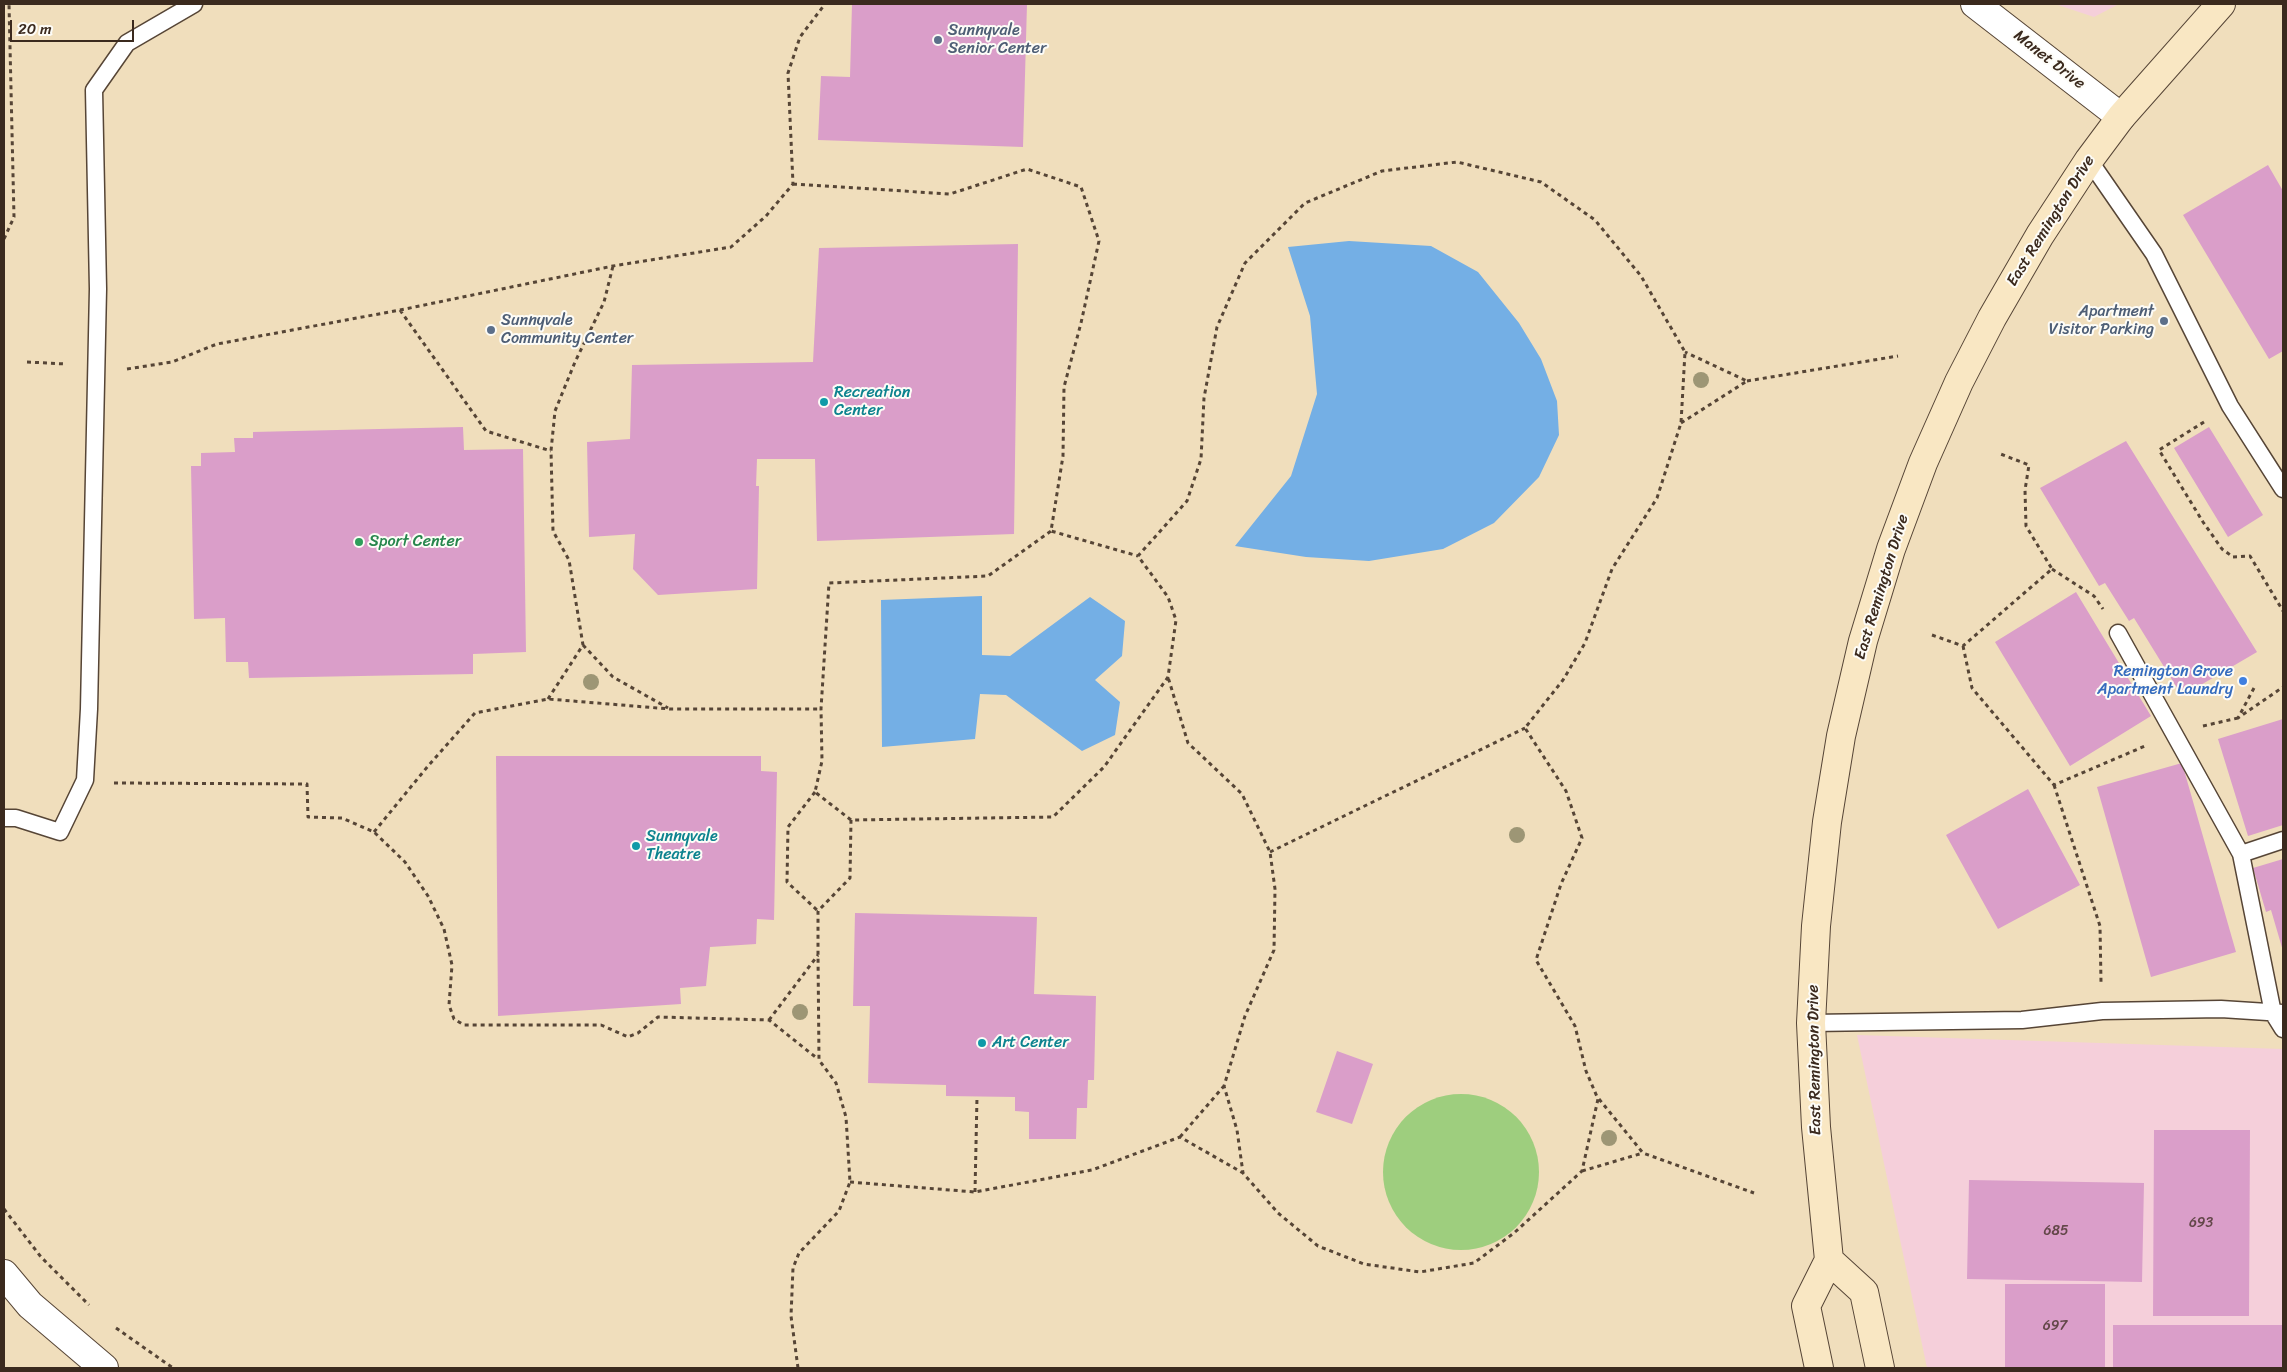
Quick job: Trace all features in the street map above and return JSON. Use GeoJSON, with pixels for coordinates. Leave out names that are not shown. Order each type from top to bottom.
{"type":"FeatureCollection","features":[{"type":"Feature","properties":{"kind":"main road","name":"East Remington Drive"},"geometry":{"type":"LineString","coordinates":[[1829,1260],[1816,1126],[1811,1023],[1816,926],[1827,822],[1842,736],[1863,641],[1891,550],[1923,463],[1963,374],[1992,318],[2040,235],[2089,160],[2121,117],[2221,4]]}},
{"type":"Feature","properties":{"kind":"main road"},"geometry":{"type":"LineString","coordinates":[[1819,1368],[1806,1306],[1829,1260],[1864,1292],[1880,1368]]}},
{"type":"Feature","properties":{"kind":"street","name":"Manet Drive"},"geometry":{"type":"LineString","coordinates":[[1975,4],[2121,117]]}},
{"type":"Feature","properties":{"kind":"street"},"geometry":{"type":"LineString","coordinates":[[4,1274],[30,1306],[104,1368]]}},
{"type":"Feature","properties":{"kind":"lane"},"geometry":{"type":"LineString","coordinates":[[4,818],[16,818],[60,832],[85,780],[89,709],[98,262],[94,90],[127,43],[194,4]]}},
{"type":"Feature","properties":{"kind":"lane"},"geometry":{"type":"LineString","coordinates":[[2089,160],[2154,254],[2230,406],[2283,489]]}},
{"type":"Feature","properties":{"kind":"lane"},"geometry":{"type":"LineString","coordinates":[[2118,633],[2241,854],[2283,1029]]}},
{"type":"Feature","properties":{"kind":"lane"},"geometry":{"type":"LineString","coordinates":[[2241,854],[2283,840]]}},
{"type":"Feature","properties":{"kind":"lane"},"geometry":{"type":"LineString","coordinates":[[1811,1023],[2022,1020],[2102,1011],[2221,1009],[2278,1013]]}},
{"type":"Feature","properties":{"kind":"path"},"geometry":{"type":"LineString","coordinates":[[4,238],[14,218],[9,4]]}},
{"type":"Feature","properties":{"kind":"path"},"geometry":{"type":"LineString","coordinates":[[27,362],[96,365],[129,370],[172,362],[217,344],[400,310],[613,266],[731,246],[766,216],[794,184],[788,73],[800,37],[826,4]]}},
{"type":"Feature","properties":{"kind":"path"},"geometry":{"type":"LineString","coordinates":[[1138,556],[1187,501],[1201,459],[1204,398],[1217,327],[1246,263],[1305,203],[1382,171],[1457,162],[1541,182],[1595,220],[1641,276],[1685,352],[1681,423],[1657,498],[1612,569],[1585,643],[1563,680],[1525,728],[1270,852]]}},
{"type":"Feature","properties":{"kind":"path"},"geometry":{"type":"LineString","coordinates":[[794,184],[950,194],[1027,169],[1081,187],[1099,241],[1081,323],[1064,387],[1063,456],[1051,531],[988,576],[828,583],[821,709],[822,761],[816,792],[788,826],[787,882],[818,911]]}},
{"type":"Feature","properties":{"kind":"path"},"geometry":{"type":"LineString","coordinates":[[613,266],[604,302],[575,362],[555,411],[551,451],[553,531],[569,560],[582,645],[613,677],[670,709]]}},
{"type":"Feature","properties":{"kind":"path"},"geometry":{"type":"LineString","coordinates":[[400,310],[486,431],[551,451]]}},
{"type":"Feature","properties":{"kind":"path"},"geometry":{"type":"LineString","coordinates":[[1685,352],[1747,381]]}},
{"type":"Feature","properties":{"kind":"path"},"geometry":{"type":"LineString","coordinates":[[1681,423],[1747,381],[1898,356]]}},
{"type":"Feature","properties":{"kind":"path"},"geometry":{"type":"LineString","coordinates":[[2230,406],[2159,450],[2203,522],[2222,549],[2233,557],[2250,556],[2283,611]]}},
{"type":"Feature","properties":{"kind":"path"},"geometry":{"type":"LineString","coordinates":[[1998,453],[2029,465],[2025,490],[2026,526],[2052,569],[2094,596]]}},
{"type":"Feature","properties":{"kind":"path"},"geometry":{"type":"LineString","coordinates":[[850,1182],[975,1192],[1092,1170],[1180,1137],[1224,1086],[1245,1016],[1274,950],[1275,890],[1270,852],[1242,794],[1188,743],[1168,678],[1176,620],[1168,597],[1138,556],[1051,531]]}},
{"type":"Feature","properties":{"kind":"path"},"geometry":{"type":"LineString","coordinates":[[1963,646],[2052,569]]}},
{"type":"Feature","properties":{"kind":"path"},"geometry":{"type":"LineString","coordinates":[[1932,635],[1963,646]]}},
{"type":"Feature","properties":{"kind":"path"},"geometry":{"type":"LineString","coordinates":[[548,699],[582,645]]}},
{"type":"Feature","properties":{"kind":"path"},"geometry":{"type":"LineString","coordinates":[[1963,646],[1972,688],[2054,785],[2100,926],[2102,1011]]}},
{"type":"Feature","properties":{"kind":"path"},"geometry":{"type":"LineString","coordinates":[[816,792],[851,820],[1053,817],[1104,767],[1168,678]]}},
{"type":"Feature","properties":{"kind":"path"},"geometry":{"type":"LineString","coordinates":[[2254,688],[2238,718],[2283,687]]}},
{"type":"Feature","properties":{"kind":"path"},"geometry":{"type":"LineString","coordinates":[[374,832],[428,766],[476,713],[548,699],[670,709],[821,709]]}},
{"type":"Feature","properties":{"kind":"path"},"geometry":{"type":"LineString","coordinates":[[1525,728],[1566,791],[1582,838],[1561,884],[1536,960],[1575,1026],[1586,1071],[1598,1099],[1643,1153],[1754,1194]]}},
{"type":"Feature","properties":{"kind":"path"},"geometry":{"type":"LineString","coordinates":[[2054,785],[2136,750]]}},
{"type":"Feature","properties":{"kind":"path"},"geometry":{"type":"LineString","coordinates":[[85,780],[122,784],[307,784],[308,817],[342,818],[374,832],[405,862],[428,896],[444,929],[452,965],[449,1006],[454,1019],[464,1025],[601,1025],[628,1037],[638,1033],[658,1017],[769,1020],[819,1060],[836,1083],[846,1117],[850,1182],[839,1211],[799,1253],[793,1268],[792,1316],[798,1368]]}},
{"type":"Feature","properties":{"kind":"path"},"geometry":{"type":"LineString","coordinates":[[819,1060],[818,911],[850,878],[851,820]]}},
{"type":"Feature","properties":{"kind":"path"},"geometry":{"type":"LineString","coordinates":[[769,1020],[818,955]]}},
{"type":"Feature","properties":{"kind":"path"},"geometry":{"type":"LineString","coordinates":[[1224,1086],[1237,1130],[1243,1173]]}},
{"type":"Feature","properties":{"kind":"path"},"geometry":{"type":"LineString","coordinates":[[975,1192],[977,1097]]}},
{"type":"Feature","properties":{"kind":"path"},"geometry":{"type":"LineString","coordinates":[[1582,1171],[1598,1099]]}},
{"type":"Feature","properties":{"kind":"path"},"geometry":{"type":"LineString","coordinates":[[1180,1137],[1243,1173],[1278,1213],[1318,1246],[1364,1264],[1420,1272],[1474,1263],[1514,1233],[1582,1171],[1643,1153]]}},
{"type":"Feature","properties":{"kind":"path"},"geometry":{"type":"LineString","coordinates":[[4,1209],[41,1257],[92,1308]]}},
{"type":"Feature","properties":{"kind":"path"},"geometry":{"type":"LineString","coordinates":[[113,1326],[173,1368]]}},
{"type":"Feature","properties":{"kind":"shaded area"},"geometry":{"type":"Polygon","coordinates":[[[2055,4],[2119,4],[2094,17],[2055,4]]]}},
{"type":"Feature","properties":{"kind":"shaded area"},"geometry":{"type":"Polygon","coordinates":[[[1857,1035],[2283,1049],[2283,1368],[1927,1368],[1857,1035]]]}},
{"type":"Feature","properties":{"kind":"green space"},"geometry":{"type":"Polygon","coordinates":[[[1453,1094],[1469,1094],[1484,1097],[1498,1103],[1511,1111],[1522,1122],[1536,1149],[1539,1172],[1538,1187],[1530,1209],[1522,1222],[1511,1233],[1484,1247],[1469,1250],[1453,1250],[1438,1247],[1424,1241],[1411,1233],[1400,1222],[1386,1195],[1383,1180],[1383,1164],[1386,1149],[1392,1135],[1400,1122],[1411,1111],[1438,1097],[1453,1094]]]}},
{"type":"Feature","properties":{"kind":"water"},"geometry":{"type":"Polygon","coordinates":[[[1349,241],[1431,246],[1478,272],[1519,323],[1541,359],[1557,401],[1559,435],[1539,477],[1494,523],[1443,549],[1369,561],[1306,557],[1235,546],[1291,476],[1317,394],[1310,316],[1288,247],[1349,241]]]}},
{"type":"Feature","properties":{"kind":"water"},"geometry":{"type":"Polygon","coordinates":[[[982,596],[982,655],[1010,656],[1090,597],[1125,621],[1122,656],[1095,680],[1120,702],[1115,735],[1082,751],[1006,695],[980,694],[975,739],[882,747],[881,600],[982,596]]]}},
{"type":"Feature","properties":{"kind":"building","name":"Sunnyvale Senior Center"},"geometry":{"type":"Polygon","coordinates":[[[852,4],[1027,4],[1023,147],[818,140],[821,76],[850,77],[852,4]]]}},
{"type":"Feature","properties":{"kind":"building"},"geometry":{"type":"Polygon","coordinates":[[[2268,165],[2283,191],[2283,351],[2269,359],[2183,215],[2268,165]]]}},
{"type":"Feature","properties":{"kind":"building","name":"Recreation Center"},"geometry":{"type":"Polygon","coordinates":[[[1018,244],[1014,534],[817,541],[815,459],[757,459],[756,486],[759,486],[757,589],[658,595],[633,569],[635,534],[589,537],[587,442],[630,439],[632,365],[813,362],[819,248],[1018,244]]]}},
{"type":"Feature","properties":{"kind":"building","name":"Sport Center"},"geometry":{"type":"Polygon","coordinates":[[[463,427],[464,450],[523,449],[526,652],[473,654],[473,674],[249,678],[248,662],[226,662],[225,618],[194,619],[191,466],[201,466],[201,453],[235,452],[234,438],[253,438],[253,432],[463,427]]]}},
{"type":"Feature","properties":{"kind":"building"},"geometry":{"type":"Polygon","coordinates":[[[2209,427],[2263,515],[2228,537],[2174,448],[2209,427]]]}},
{"type":"Feature","properties":{"kind":"building"},"geometry":{"type":"Polygon","coordinates":[[[2126,441],[2257,652],[2182,696],[2134,618],[2129,621],[2105,583],[2099,586],[2040,488],[2126,441]]]}},
{"type":"Feature","properties":{"kind":"building"},"geometry":{"type":"Polygon","coordinates":[[[2076,592],[2151,716],[2070,766],[1995,642],[2076,592]]]}},
{"type":"Feature","properties":{"kind":"building"},"geometry":{"type":"Polygon","coordinates":[[[2283,719],[2283,825],[2248,836],[2218,739],[2283,719]]]}},
{"type":"Feature","properties":{"kind":"building","name":"Sunnyvale Theatre"},"geometry":{"type":"Polygon","coordinates":[[[496,756],[761,756],[761,771],[777,772],[774,920],[757,919],[756,944],[710,947],[706,986],[680,988],[681,1004],[498,1016],[496,756]]]}},
{"type":"Feature","properties":{"kind":"building"},"geometry":{"type":"Polygon","coordinates":[[[2182,763],[2236,952],[2151,977],[2097,787],[2182,763]]]}},
{"type":"Feature","properties":{"kind":"building"},"geometry":{"type":"Polygon","coordinates":[[[2028,789],[2080,885],[1998,929],[1946,835],[2028,789]]]}},
{"type":"Feature","properties":{"kind":"building"},"geometry":{"type":"Polygon","coordinates":[[[2283,859],[2283,951],[2271,910],[2266,912],[2253,868],[2283,859]]]}},
{"type":"Feature","properties":{"kind":"building","name":"Art Center"},"geometry":{"type":"Polygon","coordinates":[[[855,913],[1037,917],[1034,994],[1096,996],[1094,1080],[1088,1080],[1087,1108],[1077,1108],[1076,1139],[1029,1139],[1029,1112],[1015,1111],[1015,1097],[946,1096],[946,1085],[868,1083],[870,1006],[853,1006],[855,913]]]}},
{"type":"Feature","properties":{"kind":"building"},"geometry":{"type":"Polygon","coordinates":[[[1337,1051],[1373,1064],[1352,1124],[1316,1112],[1337,1051]]]}},
{"type":"Feature","properties":{"kind":"building"},"geometry":{"type":"Polygon","coordinates":[[[2154,1130],[2250,1130],[2249,1316],[2153,1316],[2154,1130]]]}},
{"type":"Feature","properties":{"kind":"building"},"geometry":{"type":"Polygon","coordinates":[[[1969,1180],[2144,1183],[2142,1282],[1967,1279],[1969,1180]]]}},
{"type":"Feature","properties":{"kind":"building"},"geometry":{"type":"Polygon","coordinates":[[[2005,1284],[2105,1284],[2105,1368],[2005,1368],[2005,1284]]]}},
{"type":"Feature","properties":{"kind":"building"},"geometry":{"type":"Polygon","coordinates":[[[2113,1325],[2283,1325],[2283,1368],[2113,1368],[2113,1325]]]}},
{"type":"Feature","properties":{"kind":"place","name":"Sunnyvale Senior Center"},"geometry":{"type":"Point","coordinates":[938,40]}},
{"type":"Feature","properties":{"kind":"place","name":"Apartment Visitor Parking"},"geometry":{"type":"Point","coordinates":[2164,321]}},
{"type":"Feature","properties":{"kind":"place","name":"Sunnyvale Community Center"},"geometry":{"type":"Point","coordinates":[491,330]}},
{"type":"Feature","properties":{"kind":"place","name":"Recreation Center"},"geometry":{"type":"Point","coordinates":[824,402]}},
{"type":"Feature","properties":{"kind":"place","name":"Sport Center"},"geometry":{"type":"Point","coordinates":[359,542]}},
{"type":"Feature","properties":{"kind":"place","name":"Remington Grove Apartment Laundry"},"geometry":{"type":"Point","coordinates":[2243,681]}},
{"type":"Feature","properties":{"kind":"place","name":"Sunnyvale Theatre"},"geometry":{"type":"Point","coordinates":[636,846]}},
{"type":"Feature","properties":{"kind":"place","name":"Art Center"},"geometry":{"type":"Point","coordinates":[982,1043]}}]}
